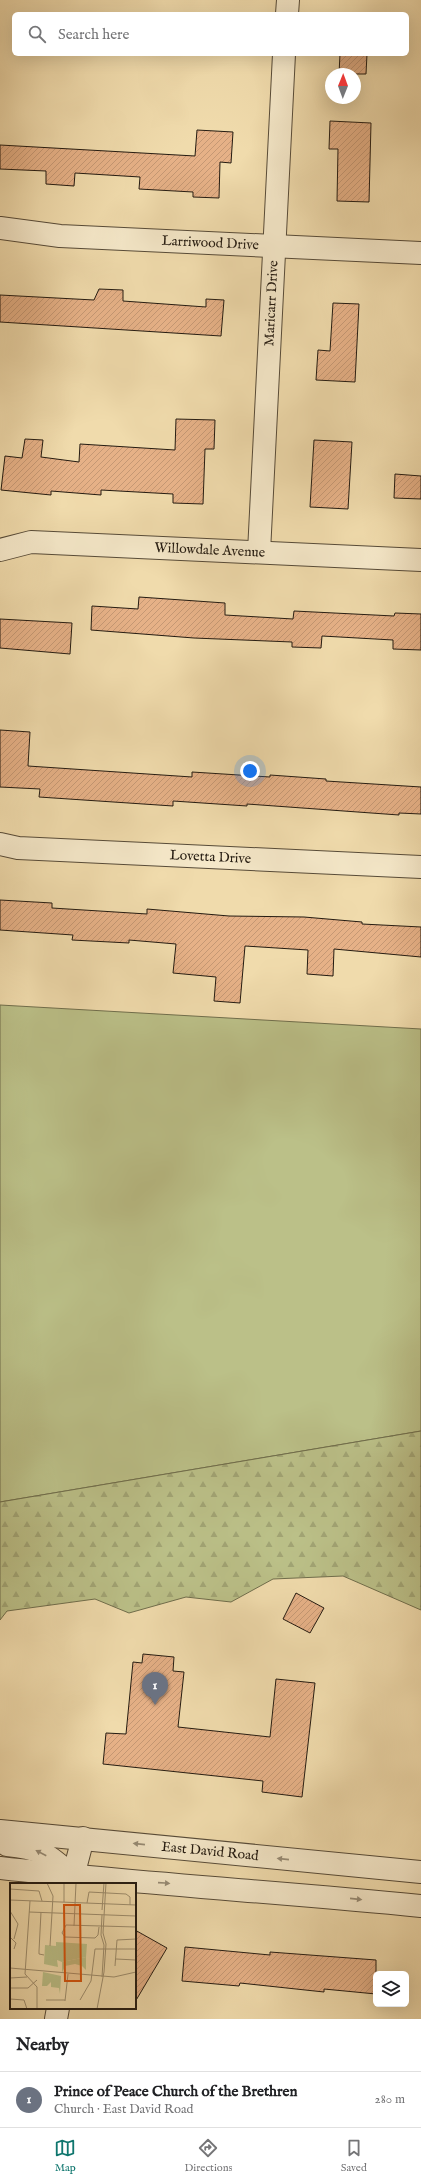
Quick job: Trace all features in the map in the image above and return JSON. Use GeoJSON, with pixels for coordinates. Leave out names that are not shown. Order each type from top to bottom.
{"type":"FeatureCollection","features":[{"type":"Feature","properties":{"kind":"street"},"geometry":{"type":"LineString","coordinates":[[287,12],[288,0]]}},
{"type":"Feature","properties":{"kind":"street","name":"Maricarr Drive"},"geometry":{"type":"LineString","coordinates":[[259,552],[284,56]]}},
{"type":"Feature","properties":{"kind":"street","name":"Larriwood Drive"},"geometry":{"type":"LineString","coordinates":[[0,228],[60,236],[421,253]]}},
{"type":"Feature","properties":{"kind":"street","name":"Willowdale Avenue"},"geometry":{"type":"LineString","coordinates":[[0,550],[31,542],[421,560]]}},
{"type":"Feature","properties":{"kind":"street","name":"Lovetta Drive"},"geometry":{"type":"LineString","coordinates":[[0,844],[18,848],[421,867]]}},
{"type":"Feature","properties":{"kind":"street","name":"East David Road"},"geometry":{"type":"LineString","coordinates":[[0,1831],[421,1872]]}},
{"type":"Feature","properties":{"kind":"street"},"geometry":{"type":"LineString","coordinates":[[71,1880],[83,1838]]}},
{"type":"Feature","properties":{"kind":"street"},"geometry":{"type":"LineString","coordinates":[[0,1844],[32,1848],[54,1860],[71,1880]]}},
{"type":"Feature","properties":{"kind":"street"},"geometry":{"type":"LineString","coordinates":[[0,1868],[71,1880],[120,1883]]}},
{"type":"Feature","properties":{"kind":"street"},"geometry":{"type":"LineString","coordinates":[[136,1884],[318,1895],[421,1906]]}},
{"type":"Feature","properties":{"kind":"street"},"geometry":{"type":"LineString","coordinates":[[56,2019],[58,2009]]}},
{"type":"Feature","properties":{"kind":"green space"},"geometry":{"type":"Polygon","coordinates":[[[0,1005],[421,1029],[421,1431],[0,1502],[0,1005]]]}},
{"type":"Feature","properties":{"kind":"green space"},"geometry":{"type":"Polygon","coordinates":[[[421,1431],[421,1610],[343,1576],[273,1579],[231,1602],[186,1597],[129,1613],[95,1599],[7,1611],[0,1620],[0,1502],[421,1431]]]}},
{"type":"Feature","properties":{"kind":"building"},"geometry":{"type":"Polygon","coordinates":[[[340,56],[367,56],[366,74],[361,74],[361,68],[339,68],[340,56]]]}},
{"type":"Feature","properties":{"kind":"building"},"geometry":{"type":"Polygon","coordinates":[[[330,121],[371,123],[369,202],[337,201],[338,149],[329,149],[330,121]]]}},
{"type":"Feature","properties":{"kind":"building"},"geometry":{"type":"Polygon","coordinates":[[[197,130],[233,132],[231,163],[220,162],[219,198],[193,197],[193,192],[139,189],[140,177],[75,173],[74,186],[46,184],[46,171],[0,169],[0,145],[195,156],[197,130]]]}},
{"type":"Feature","properties":{"kind":"building"},"geometry":{"type":"Polygon","coordinates":[[[99,289],[123,290],[123,301],[206,307],[206,299],[224,300],[221,336],[0,322],[0,295],[94,300],[99,289]]]}},
{"type":"Feature","properties":{"kind":"building"},"geometry":{"type":"Polygon","coordinates":[[[333,303],[359,304],[355,382],[316,380],[318,350],[330,351],[333,303]]]}},
{"type":"Feature","properties":{"kind":"building"},"geometry":{"type":"Polygon","coordinates":[[[176,419],[215,420],[214,449],[205,449],[203,504],[173,503],[173,494],[101,490],[101,495],[51,491],[51,495],[1,490],[5,456],[22,458],[25,439],[43,440],[41,457],[79,462],[80,444],[175,450],[176,419]]]}},
{"type":"Feature","properties":{"kind":"building"},"geometry":{"type":"Polygon","coordinates":[[[314,440],[352,442],[348,509],[310,507],[314,440]]]}},
{"type":"Feature","properties":{"kind":"building"},"geometry":{"type":"Polygon","coordinates":[[[395,474],[421,476],[421,499],[394,498],[395,474]]]}},
{"type":"Feature","properties":{"kind":"building"},"geometry":{"type":"Polygon","coordinates":[[[139,597],[225,603],[225,615],[293,619],[294,611],[394,616],[395,613],[421,614],[421,650],[393,649],[393,640],[322,636],[321,648],[292,647],[292,642],[194,638],[91,630],[92,606],[138,609],[139,597]]]}},
{"type":"Feature","properties":{"kind":"building"},"geometry":{"type":"Polygon","coordinates":[[[0,619],[72,623],[70,654],[0,648],[0,619]]]}},
{"type":"Feature","properties":{"kind":"building"},"geometry":{"type":"Polygon","coordinates":[[[0,730],[30,732],[28,766],[192,777],[192,772],[270,777],[270,775],[326,779],[326,781],[421,787],[421,814],[399,813],[399,815],[247,804],[247,806],[173,801],[173,806],[39,797],[40,789],[0,787],[0,730]]]}},
{"type":"Feature","properties":{"kind":"building"},"geometry":{"type":"Polygon","coordinates":[[[0,900],[52,903],[52,908],[147,914],[147,909],[229,916],[304,917],[362,922],[362,924],[421,927],[421,957],[334,949],[333,976],[307,974],[308,950],[245,946],[240,1003],[214,1001],[216,977],[173,973],[176,944],[129,940],[129,943],[72,940],[73,935],[0,930],[0,900]]]}},
{"type":"Feature","properties":{"kind":"building"},"geometry":{"type":"Polygon","coordinates":[[[296,1593],[324,1608],[310,1633],[283,1619],[296,1593]]]}},
{"type":"Feature","properties":{"kind":"building"},"geometry":{"type":"Polygon","coordinates":[[[143,1654],[174,1657],[173,1671],[184,1672],[178,1727],[270,1737],[276,1679],[315,1683],[302,1797],[262,1792],[263,1781],[103,1764],[106,1733],[126,1734],[133,1662],[142,1663],[143,1654]]]}},
{"type":"Feature","properties":{"kind":"building"},"geometry":{"type":"Polygon","coordinates":[[[136,1931],[167,1948],[136,2000],[136,1931]]]}},
{"type":"Feature","properties":{"kind":"building"},"geometry":{"type":"Polygon","coordinates":[[[185,1947],[270,1955],[270,1952],[376,1960],[376,1971],[373,1971],[373,1994],[324,1989],[324,1992],[240,1983],[239,1986],[182,1981],[185,1947]]]}},
{"type":"Feature","properties":{"kind":"place","name":"Prince of Peace Church of the Brethren"},"geometry":{"type":"Point","coordinates":[155,1705]}}]}
